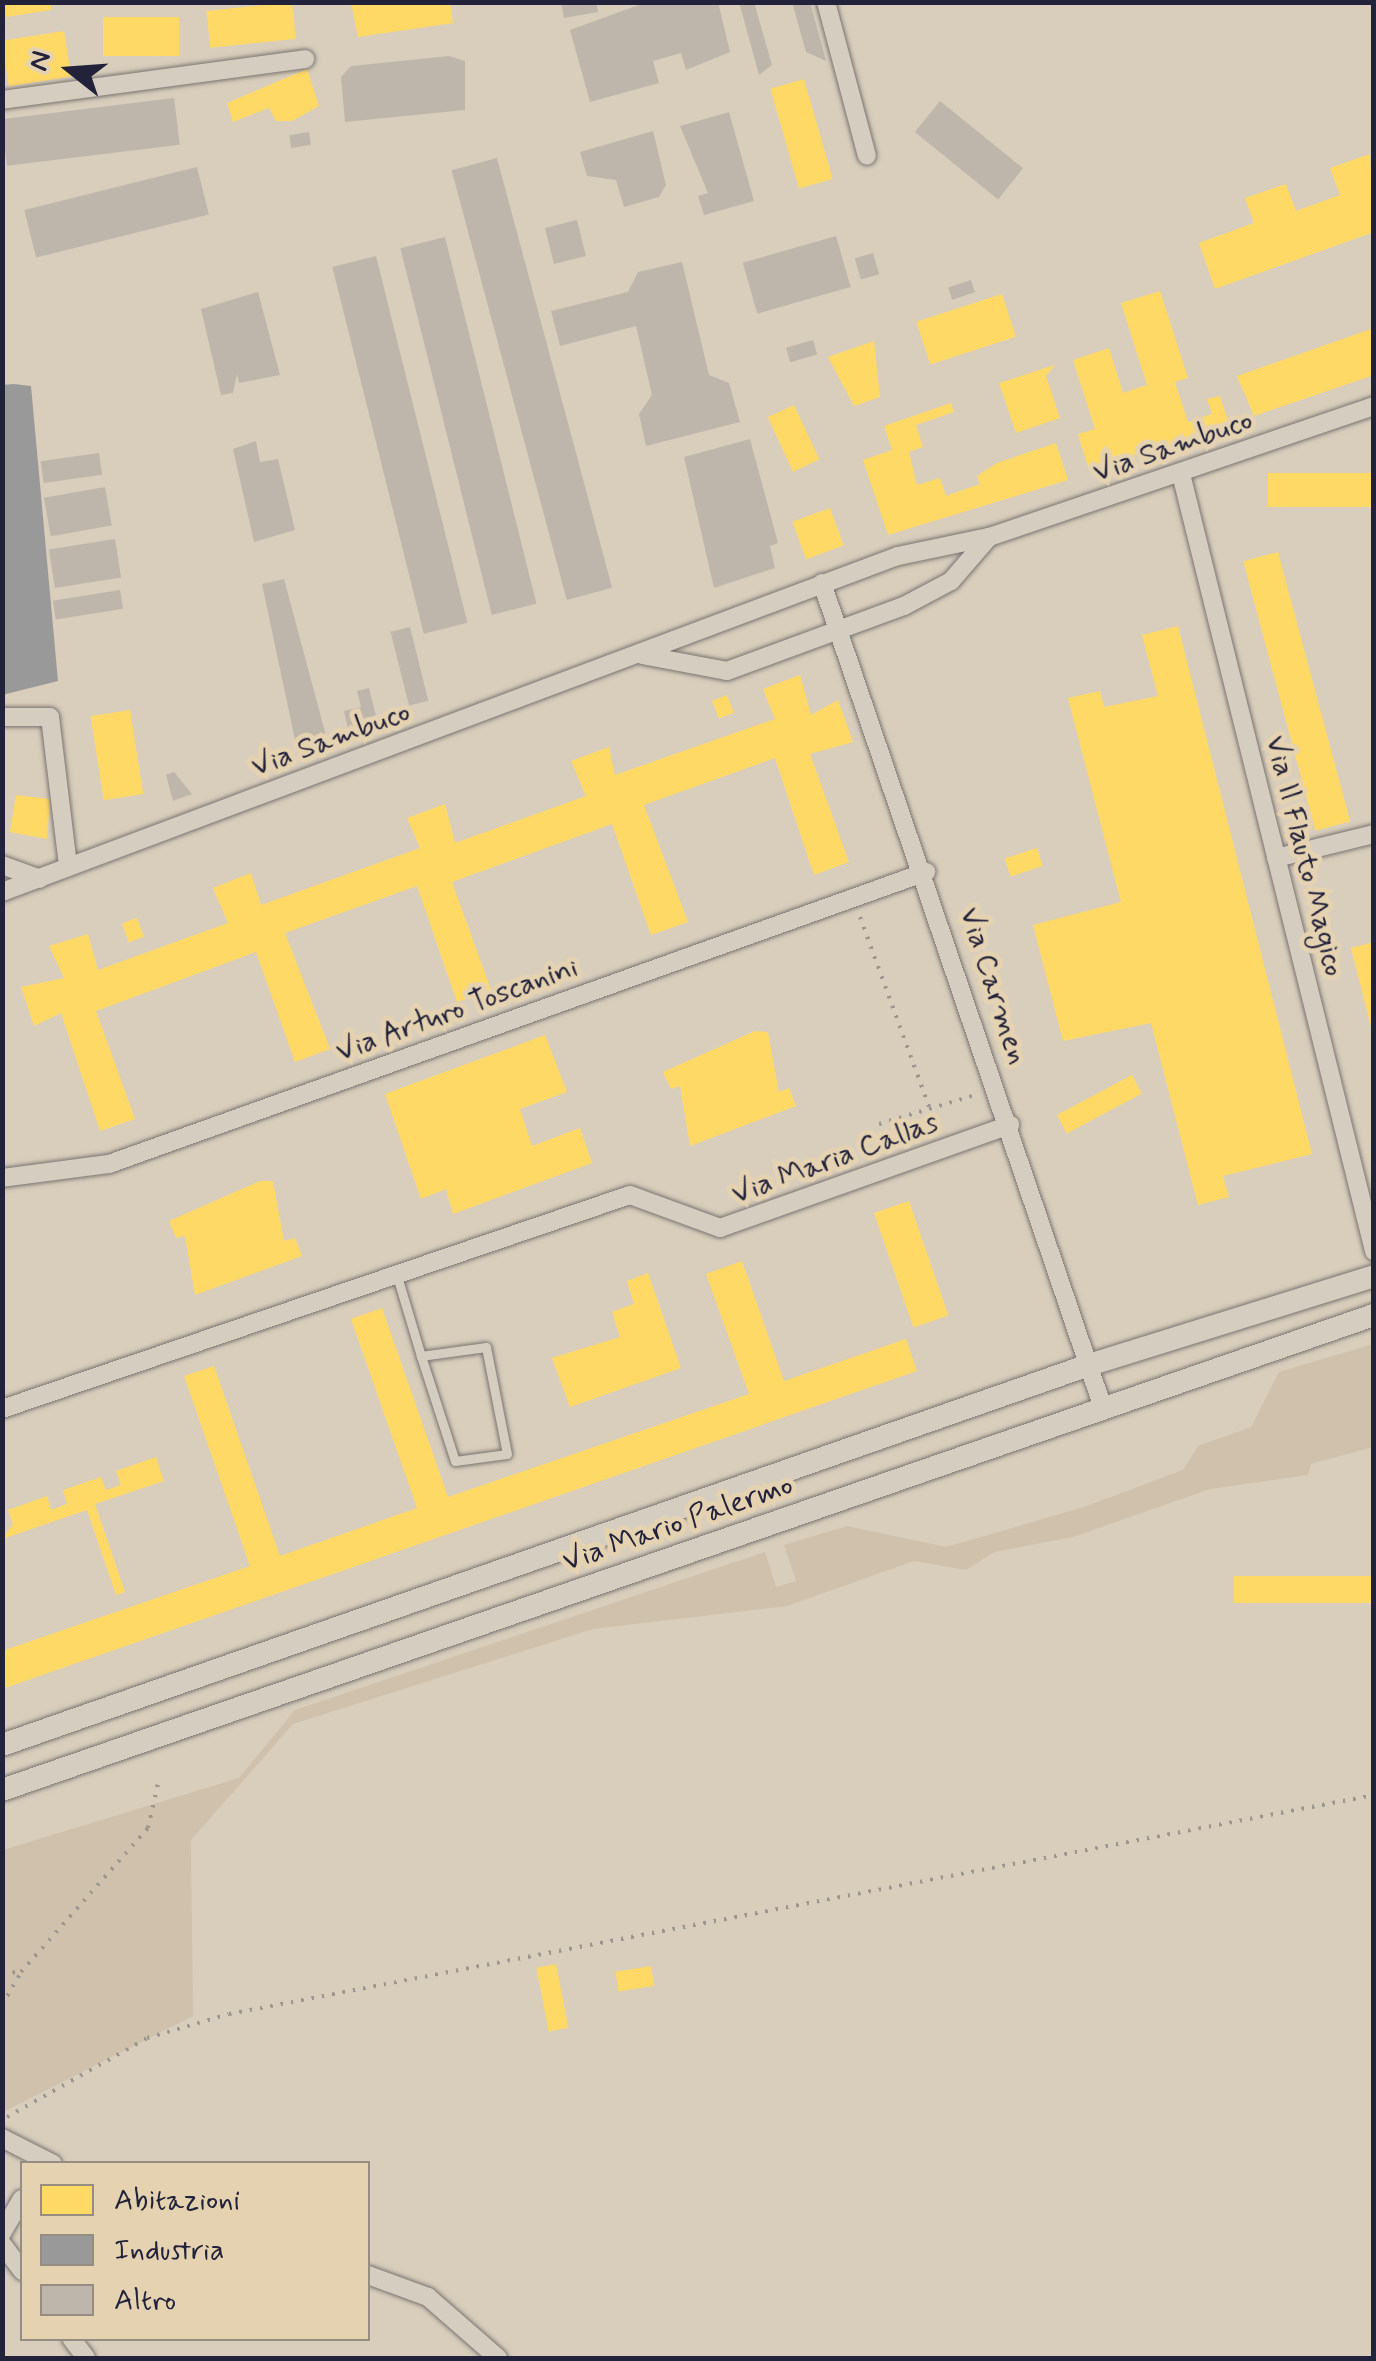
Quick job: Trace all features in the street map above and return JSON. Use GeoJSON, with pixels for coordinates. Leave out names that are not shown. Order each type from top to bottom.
{"type":"FeatureCollection","features":[{"type":"Feature","properties":{"kind":"street"},"geometry":{"type":"LineString","coordinates":[[826,2],[867,156]]}},
{"type":"Feature","properties":{"kind":"street"},"geometry":{"type":"LineString","coordinates":[[2,100],[305,58]]}},
{"type":"Feature","properties":{"kind":"street","name":"Via Sambuco"},"geometry":{"type":"LineString","coordinates":[[2,892],[642,655],[822,583],[989,537],[1374,406]]}},
{"type":"Feature","properties":{"kind":"street","name":"Via Il Flauto Magico"},"geometry":{"type":"LineString","coordinates":[[1181,474],[1374,1251]]}},
{"type":"Feature","properties":{"kind":"street"},"geometry":{"type":"LineString","coordinates":[[642,655],[726,671],[838,630],[950,581],[989,537]]}},
{"type":"Feature","properties":{"kind":"street","name":"Via Carmen"},"geometry":{"type":"LineString","coordinates":[[822,583],[926,872],[1104,1408]]}},
{"type":"Feature","properties":{"kind":"street"},"geometry":{"type":"LineString","coordinates":[[2,718],[50,717],[68,866]]}},
{"type":"Feature","properties":{"kind":"street"},"geometry":{"type":"LineString","coordinates":[[1276,858],[1374,834]]}},
{"type":"Feature","properties":{"kind":"street"},"geometry":{"type":"LineString","coordinates":[[2,865],[40,878]]}},
{"type":"Feature","properties":{"kind":"street","name":"Via Arturo Toscanini"},"geometry":{"type":"LineString","coordinates":[[2,1178],[108,1164],[926,872]]}},
{"type":"Feature","properties":{"kind":"street","name":"Via Maria Callas"},"geometry":{"type":"LineString","coordinates":[[2,1409],[630,1195],[720,1228],[1010,1125]]}},
{"type":"Feature","properties":{"kind":"street","name":"Via Mario Palermo"},"geometry":{"type":"LineString","coordinates":[[2,1745],[1089,1365],[1374,1276]]}},
{"type":"Feature","properties":{"kind":"street","name":"Via Mario Palermo"},"geometry":{"type":"LineString","coordinates":[[2,1790],[1374,1315]]}},
{"type":"Feature","properties":{"kind":"street"},"geometry":{"type":"LineString","coordinates":[[2,2138],[46,2161]]}},
{"type":"Feature","properties":{"kind":"street"},"geometry":{"type":"LineString","coordinates":[[2,2233],[20,2202]]}},
{"type":"Feature","properties":{"kind":"street"},"geometry":{"type":"LineString","coordinates":[[2,2244],[20,2268]]}},
{"type":"Feature","properties":{"kind":"street"},"geometry":{"type":"LineString","coordinates":[[370,2276],[428,2297],[498,2358]]}},
{"type":"Feature","properties":{"kind":"lane"},"geometry":{"type":"LineString","coordinates":[[397,1276],[421,1356],[457,1464],[508,1454],[486,1346],[421,1356]]}},
{"type":"Feature","properties":{"kind":"path"},"geometry":{"type":"LineString","coordinates":[[854,898],[944,1149]]}},
{"type":"Feature","properties":{"kind":"path"},"geometry":{"type":"LineString","coordinates":[[879,1124],[998,1088]]}},
{"type":"Feature","properties":{"kind":"path"},"geometry":{"type":"LineString","coordinates":[[2,2006],[21,1972],[148,1828],[160,1779]]}},
{"type":"Feature","properties":{"kind":"path"},"geometry":{"type":"LineString","coordinates":[[2,2120],[147,2038],[230,2014],[1374,1794]]}},
{"type":"Feature","properties":{"kind":"path"},"geometry":{"type":"LineString","coordinates":[[2,1974],[21,1972]]}},
{"type":"Feature","properties":{"kind":"shaded area"},"geometry":{"type":"Polygon","coordinates":[[[1373,1344],[1373,1447],[1311,1464],[1308,1475],[1210,1489],[1073,1537],[994,1552],[966,1570],[914,1561],[787,1606],[593,1629],[293,1724],[191,1840],[193,2016],[3,2112],[3,1850],[239,1778],[295,1710],[765,1552],[776,1587],[796,1581],[784,1545],[847,1526],[946,1547],[1084,1507],[1183,1470],[1198,1446],[1251,1427],[1279,1372],[1373,1344]]]}},
{"type":"Feature","properties":{"kind":"building: Abitazioni"},"geometry":{"type":"Polygon","coordinates":[[[5,2],[51,2],[51,10],[6,17],[5,2]]]}},
{"type":"Feature","properties":{"kind":"building: Abitazioni"},"geometry":{"type":"Polygon","coordinates":[[[292,2],[296,39],[210,48],[206,11],[292,2]]]}},
{"type":"Feature","properties":{"kind":"building: Abitazioni"},"geometry":{"type":"Polygon","coordinates":[[[351,2],[450,2],[453,23],[358,37],[351,2]]]}},
{"type":"Feature","properties":{"kind":"building: Abitazioni"},"geometry":{"type":"Polygon","coordinates":[[[103,17],[179,17],[179,56],[103,56],[103,17]]]}},
{"type":"Feature","properties":{"kind":"building: Abitazioni"},"geometry":{"type":"Polygon","coordinates":[[[64,31],[71,76],[9,86],[2,41],[64,31]]]}},
{"type":"Feature","properties":{"kind":"building: Abitazioni"},"geometry":{"type":"Polygon","coordinates":[[[307,69],[319,106],[292,121],[276,121],[269,108],[233,122],[227,103],[307,69]]]}},
{"type":"Feature","properties":{"kind":"building: Abitazioni"},"geometry":{"type":"Polygon","coordinates":[[[804,79],[833,179],[799,189],[770,89],[804,79]]]}},
{"type":"Feature","properties":{"kind":"building: Abitazioni"},"geometry":{"type":"Polygon","coordinates":[[[1370,154],[1374,232],[1215,289],[1199,243],[1254,223],[1245,198],[1286,184],[1296,211],[1340,195],[1330,168],[1370,154]]]}},
{"type":"Feature","properties":{"kind":"building: Abitazioni"},"geometry":{"type":"Polygon","coordinates":[[[1160,291],[1188,378],[1175,382],[1188,422],[1212,414],[1207,399],[1220,396],[1231,430],[1088,467],[1078,434],[1095,429],[1073,360],[1109,348],[1123,393],[1147,385],[1121,303],[1160,291]]]}},
{"type":"Feature","properties":{"kind":"building: Abitazioni"},"geometry":{"type":"Polygon","coordinates":[[[1002,294],[1016,337],[930,365],[916,322],[1002,294]]]}},
{"type":"Feature","properties":{"kind":"building: Abitazioni"},"geometry":{"type":"Polygon","coordinates":[[[1374,328],[1374,375],[1254,416],[1237,376],[1374,328]]]}},
{"type":"Feature","properties":{"kind":"building: Abitazioni"},"geometry":{"type":"Polygon","coordinates":[[[874,341],[880,397],[854,406],[828,357],[874,341]]]}},
{"type":"Feature","properties":{"kind":"building: Abitazioni"},"geometry":{"type":"Polygon","coordinates":[[[1055,365],[1046,376],[1060,418],[1016,433],[999,383],[1055,365]]]}},
{"type":"Feature","properties":{"kind":"building: Abitazioni"},"geometry":{"type":"Polygon","coordinates":[[[951,403],[954,412],[916,425],[923,447],[909,452],[917,485],[940,478],[946,496],[980,484],[977,476],[997,463],[1056,443],[1068,480],[888,535],[863,460],[892,450],[884,426],[951,403]]]}},
{"type":"Feature","properties":{"kind":"building: Abitazioni"},"geometry":{"type":"Polygon","coordinates":[[[794,405],[819,459],[793,472],[768,417],[794,405]]]}},
{"type":"Feature","properties":{"kind":"building: Abitazioni"},"geometry":{"type":"Polygon","coordinates":[[[1268,473],[1374,473],[1374,507],[1268,507],[1268,473]]]}},
{"type":"Feature","properties":{"kind":"building: Abitazioni"},"geometry":{"type":"Polygon","coordinates":[[[830,508],[844,546],[806,559],[792,522],[830,508]]]}},
{"type":"Feature","properties":{"kind":"building: Abitazioni"},"geometry":{"type":"Polygon","coordinates":[[[1278,552],[1350,821],[1315,831],[1243,561],[1278,552]]]}},
{"type":"Feature","properties":{"kind":"building: Abitazioni"},"geometry":{"type":"Polygon","coordinates":[[[1178,626],[1312,1154],[1223,1176],[1229,1197],[1198,1205],[1151,1023],[1063,1041],[1033,925],[1121,902],[1068,698],[1100,691],[1104,707],[1158,696],[1142,635],[1178,626]]]}},
{"type":"Feature","properties":{"kind":"building: Abitazioni"},"geometry":{"type":"Polygon","coordinates":[[[800,675],[811,715],[838,700],[853,742],[810,754],[849,862],[814,875],[775,758],[644,805],[688,922],[651,935],[612,824],[452,882],[491,990],[457,1002],[417,886],[285,933],[330,1049],[295,1062],[256,952],[96,1011],[135,1119],[100,1131],[61,1013],[34,1026],[21,987],[64,978],[49,946],[88,934],[98,970],[228,923],[213,888],[251,873],[261,905],[420,848],[407,818],[445,804],[455,843],[586,796],[571,761],[609,747],[615,775],[775,719],[763,689],[800,675]]]}},
{"type":"Feature","properties":{"kind":"building: Abitazioni"},"geometry":{"type":"Polygon","coordinates":[[[727,695],[734,713],[719,718],[712,701],[727,695]]]}},
{"type":"Feature","properties":{"kind":"building: Abitazioni"},"geometry":{"type":"Polygon","coordinates":[[[130,710],[143,794],[104,800],[90,716],[130,710]]]}},
{"type":"Feature","properties":{"kind":"building: Abitazioni"},"geometry":{"type":"Polygon","coordinates":[[[16,795],[50,799],[47,839],[10,832],[16,795]]]}},
{"type":"Feature","properties":{"kind":"building: Abitazioni"},"geometry":{"type":"Polygon","coordinates":[[[1037,848],[1043,866],[1011,877],[1005,859],[1037,848]]]}},
{"type":"Feature","properties":{"kind":"building: Abitazioni"},"geometry":{"type":"Polygon","coordinates":[[[137,918],[144,937],[129,942],[122,923],[137,918]]]}},
{"type":"Feature","properties":{"kind":"building: Abitazioni"},"geometry":{"type":"Polygon","coordinates":[[[1374,942],[1374,1031],[1372,1031],[1351,948],[1374,942]]]}},
{"type":"Feature","properties":{"kind":"building: Abitazioni"},"geometry":{"type":"Polygon","coordinates":[[[755,1031],[768,1032],[779,1092],[789,1088],[796,1106],[690,1146],[680,1086],[671,1089],[663,1072],[755,1031]]]}},
{"type":"Feature","properties":{"kind":"building: Abitazioni"},"geometry":{"type":"Polygon","coordinates":[[[545,1035],[567,1092],[520,1109],[532,1146],[580,1128],[592,1163],[453,1214],[446,1189],[421,1199],[385,1094],[545,1035]]]}},
{"type":"Feature","properties":{"kind":"building: Abitazioni"},"geometry":{"type":"Polygon","coordinates":[[[1132,1075],[1142,1094],[1067,1133],[1057,1115],[1132,1075]]]}},
{"type":"Feature","properties":{"kind":"building: Abitazioni"},"geometry":{"type":"Polygon","coordinates":[[[260,1181],[273,1181],[284,1241],[295,1238],[302,1256],[195,1295],[185,1236],[176,1238],[169,1221],[260,1181]]]}},
{"type":"Feature","properties":{"kind":"building: Abitazioni"},"geometry":{"type":"Polygon","coordinates":[[[909,1201],[948,1315],[913,1327],[874,1213],[909,1201]]]}},
{"type":"Feature","properties":{"kind":"building: Abitazioni"},"geometry":{"type":"Polygon","coordinates":[[[742,1261],[784,1381],[906,1339],[917,1371],[2,1689],[2,1651],[250,1566],[184,1376],[214,1366],[280,1556],[417,1508],[351,1319],[382,1308],[448,1497],[749,1394],[706,1274],[742,1261]]]}},
{"type":"Feature","properties":{"kind":"building: Abitazioni"},"geometry":{"type":"Polygon","coordinates":[[[648,1273],[681,1368],[570,1407],[552,1358],[620,1337],[612,1312],[634,1304],[627,1281],[648,1273]]]}},
{"type":"Feature","properties":{"kind":"building: Abitazioni"},"geometry":{"type":"Polygon","coordinates":[[[156,1457],[164,1481],[95,1504],[125,1592],[116,1595],[87,1510],[2,1539],[13,1524],[8,1510],[47,1496],[51,1510],[67,1504],[63,1490],[101,1477],[106,1490],[121,1485],[116,1471],[156,1457]]]}},
{"type":"Feature","properties":{"kind":"building: Abitazioni"},"geometry":{"type":"Polygon","coordinates":[[[1234,1576],[1374,1576],[1374,1603],[1234,1603],[1234,1576]]]}},
{"type":"Feature","properties":{"kind":"building: Abitazioni"},"geometry":{"type":"Polygon","coordinates":[[[556,1964],[568,2028],[549,2032],[536,1968],[556,1964]]]}},
{"type":"Feature","properties":{"kind":"building: Abitazioni"},"geometry":{"type":"Polygon","coordinates":[[[651,1966],[654,1986],[619,1991],[615,1972],[651,1966]]]}},
{"type":"Feature","properties":{"kind":"building: Industria"},"geometry":{"type":"Polygon","coordinates":[[[2,385],[31,386],[58,681],[2,695],[2,385]]]}},
{"type":"Feature","properties":{"kind":"building: Altro"},"geometry":{"type":"Polygon","coordinates":[[[561,2],[596,2],[598,12],[564,18],[561,2]]]}},
{"type":"Feature","properties":{"kind":"building: Altro"},"geometry":{"type":"Polygon","coordinates":[[[647,2],[718,2],[730,52],[686,70],[681,53],[653,61],[659,83],[590,102],[570,30],[647,2]]]}},
{"type":"Feature","properties":{"kind":"building: Altro"},"geometry":{"type":"Polygon","coordinates":[[[739,2],[754,2],[772,65],[759,75],[739,2]]]}},
{"type":"Feature","properties":{"kind":"building: Altro"},"geometry":{"type":"Polygon","coordinates":[[[792,2],[810,2],[826,61],[806,52],[792,2]]]}},
{"type":"Feature","properties":{"kind":"building: Altro"},"geometry":{"type":"Polygon","coordinates":[[[449,56],[465,61],[465,110],[345,122],[341,77],[351,66],[449,56]]]}},
{"type":"Feature","properties":{"kind":"building: Altro"},"geometry":{"type":"Polygon","coordinates":[[[174,98],[180,145],[7,166],[2,119],[174,98]]]}},
{"type":"Feature","properties":{"kind":"building: Altro"},"geometry":{"type":"Polygon","coordinates":[[[940,101],[1023,168],[998,199],[915,132],[940,101]]]}},
{"type":"Feature","properties":{"kind":"building: Altro"},"geometry":{"type":"Polygon","coordinates":[[[729,112],[754,201],[704,215],[698,196],[708,193],[680,126],[729,112]]]}},
{"type":"Feature","properties":{"kind":"building: Altro"},"geometry":{"type":"Polygon","coordinates":[[[653,131],[666,185],[659,197],[624,207],[616,180],[587,176],[580,152],[653,131]]]}},
{"type":"Feature","properties":{"kind":"building: Altro"},"geometry":{"type":"Polygon","coordinates":[[[309,132],[311,145],[291,148],[289,135],[309,132]]]}},
{"type":"Feature","properties":{"kind":"building: Altro"},"geometry":{"type":"Polygon","coordinates":[[[497,158],[612,588],[567,600],[452,170],[497,158]]]}},
{"type":"Feature","properties":{"kind":"building: Altro"},"geometry":{"type":"Polygon","coordinates":[[[197,167],[209,215],[36,258],[24,210],[197,167]]]}},
{"type":"Feature","properties":{"kind":"building: Altro"},"geometry":{"type":"Polygon","coordinates":[[[577,220],[586,256],[554,264],[545,228],[577,220]]]}},
{"type":"Feature","properties":{"kind":"building: Altro"},"geometry":{"type":"Polygon","coordinates":[[[836,236],[851,287],[757,314],[743,263],[836,236]]]}},
{"type":"Feature","properties":{"kind":"building: Altro"},"geometry":{"type":"Polygon","coordinates":[[[445,237],[536,604],[492,615],[400,248],[445,237]]]}},
{"type":"Feature","properties":{"kind":"building: Altro"},"geometry":{"type":"Polygon","coordinates":[[[873,253],[879,274],[861,279],[855,258],[873,253]]]}},
{"type":"Feature","properties":{"kind":"building: Altro"},"geometry":{"type":"Polygon","coordinates":[[[376,256],[467,623],[424,634],[332,267],[376,256]]]}},
{"type":"Feature","properties":{"kind":"building: Altro"},"geometry":{"type":"Polygon","coordinates":[[[682,262],[709,375],[729,383],[740,422],[646,446],[639,414],[652,395],[636,326],[560,346],[551,311],[628,292],[638,272],[682,262]]]}},
{"type":"Feature","properties":{"kind":"building: Altro"},"geometry":{"type":"Polygon","coordinates":[[[971,280],[975,292],[952,300],[948,287],[971,280]]]}},
{"type":"Feature","properties":{"kind":"building: Altro"},"geometry":{"type":"Polygon","coordinates":[[[258,292],[280,375],[239,383],[237,374],[233,393],[221,395],[201,309],[258,292]]]}},
{"type":"Feature","properties":{"kind":"building: Altro"},"geometry":{"type":"Polygon","coordinates":[[[813,340],[817,354],[790,362],[786,348],[813,340]]]}},
{"type":"Feature","properties":{"kind":"building: Altro"},"geometry":{"type":"Polygon","coordinates":[[[750,439],[778,543],[770,546],[775,568],[714,588],[684,457],[750,439]]]}},
{"type":"Feature","properties":{"kind":"building: Altro"},"geometry":{"type":"Polygon","coordinates":[[[256,441],[260,462],[278,459],[295,530],[254,542],[233,449],[256,441]]]}},
{"type":"Feature","properties":{"kind":"building: Altro"},"geometry":{"type":"Polygon","coordinates":[[[99,453],[102,475],[44,483],[41,461],[99,453]]]}},
{"type":"Feature","properties":{"kind":"building: Altro"},"geometry":{"type":"Polygon","coordinates":[[[105,487],[112,525],[51,536],[44,498],[105,487]]]}},
{"type":"Feature","properties":{"kind":"building: Altro"},"geometry":{"type":"Polygon","coordinates":[[[115,539],[121,578],[55,588],[49,549],[115,539]]]}},
{"type":"Feature","properties":{"kind":"building: Altro"},"geometry":{"type":"Polygon","coordinates":[[[284,579],[328,743],[298,754],[262,584],[284,579]]]}},
{"type":"Feature","properties":{"kind":"building: Altro"},"geometry":{"type":"Polygon","coordinates":[[[120,590],[123,609],[56,619],[53,601],[120,590]]]}},
{"type":"Feature","properties":{"kind":"building: Altro"},"geometry":{"type":"Polygon","coordinates":[[[410,627],[428,701],[409,706],[391,632],[410,627]]]}},
{"type":"Feature","properties":{"kind":"building: Altro"},"geometry":{"type":"Polygon","coordinates":[[[369,688],[378,724],[349,733],[344,711],[361,707],[357,691],[369,688]]]}},
{"type":"Feature","properties":{"kind":"building: Altro"},"geometry":{"type":"Polygon","coordinates":[[[174,772],[192,794],[173,801],[166,775],[174,772]]]}}]}
